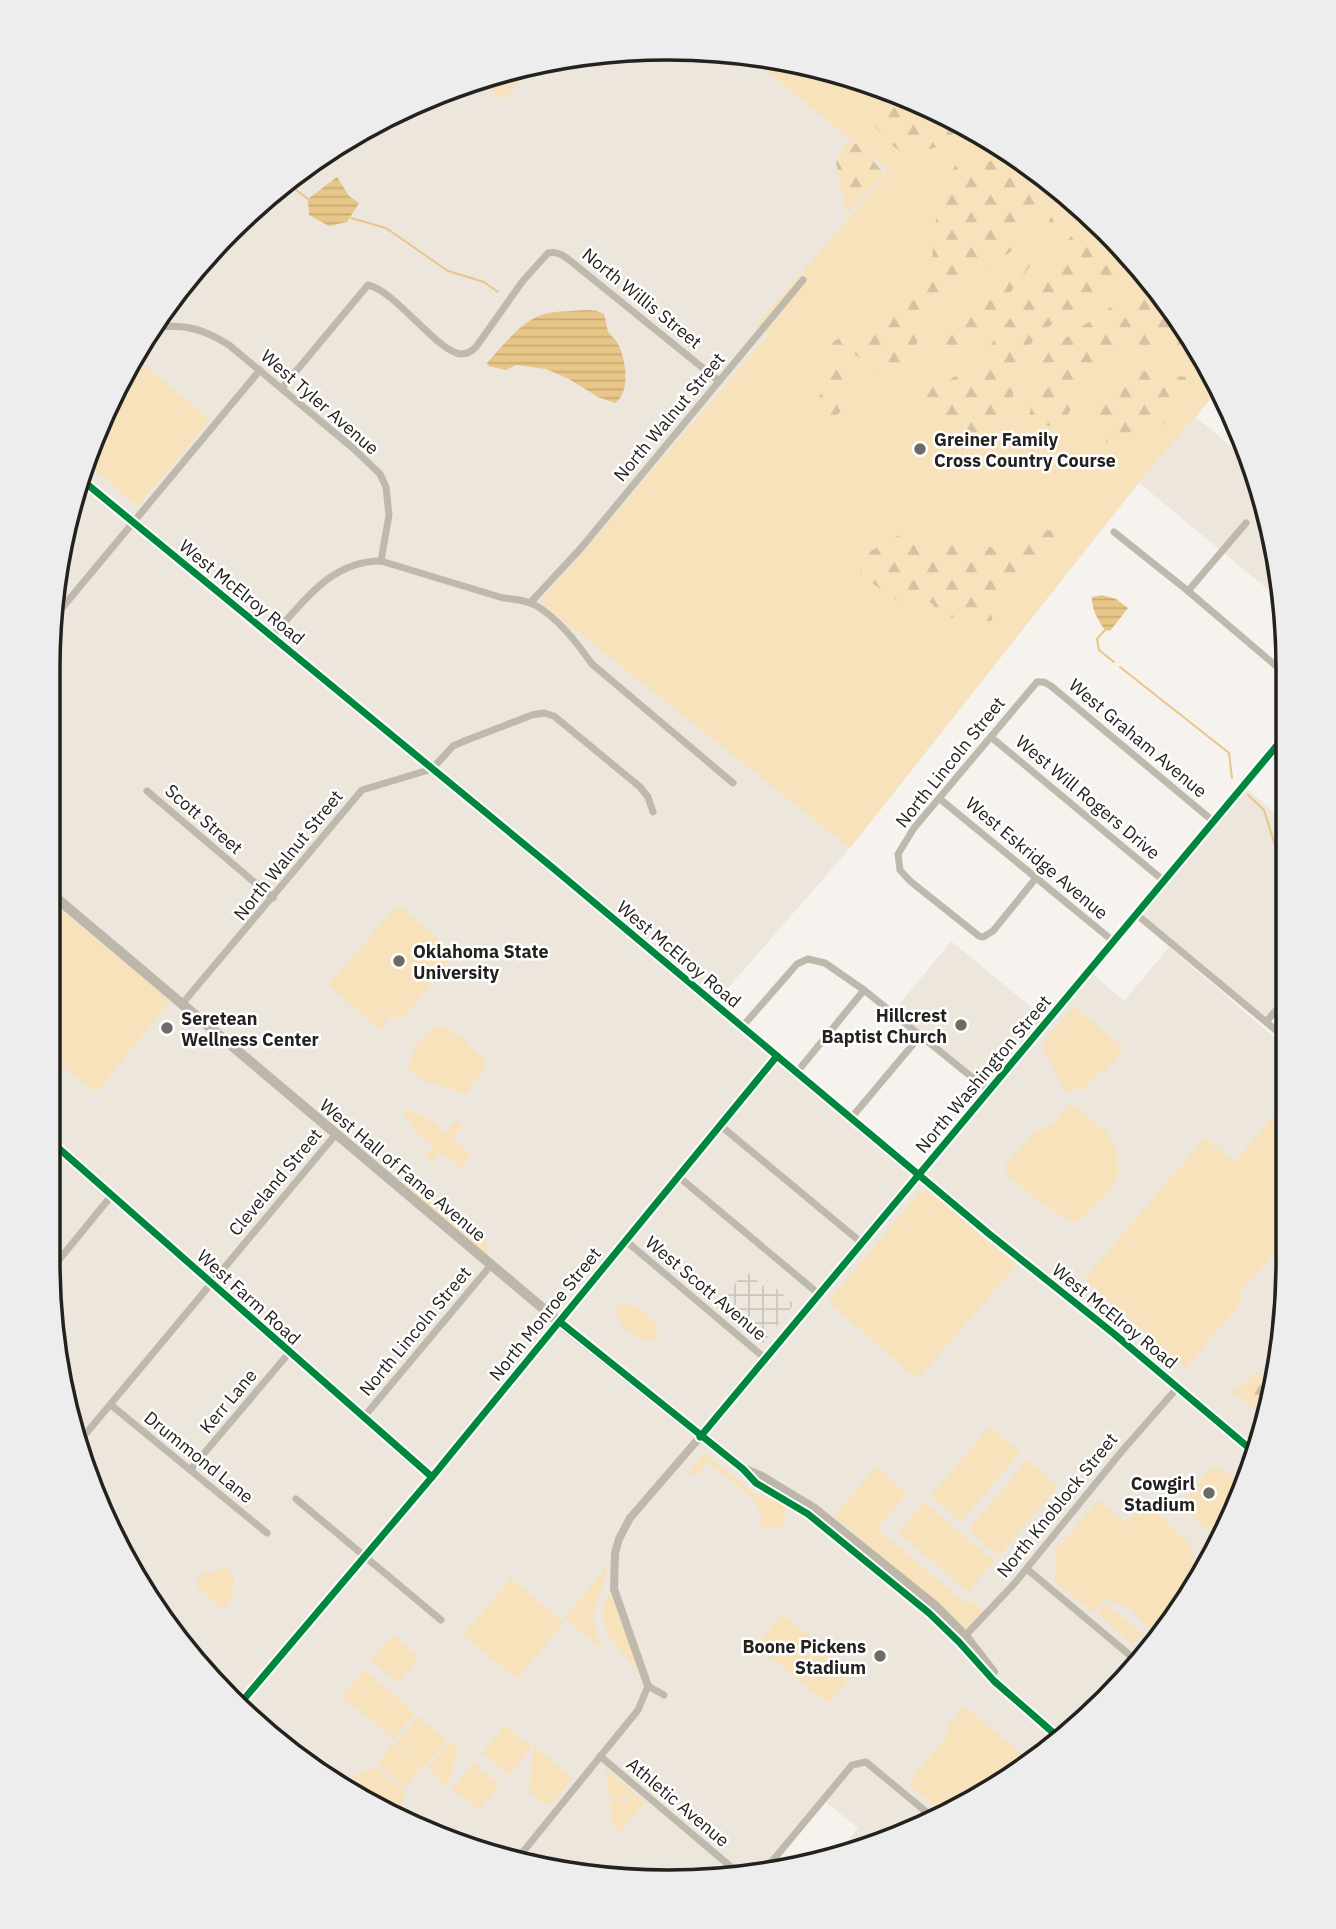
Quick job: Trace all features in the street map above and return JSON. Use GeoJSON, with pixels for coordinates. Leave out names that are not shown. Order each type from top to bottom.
{"type":"FeatureCollection","features":[{"type":"Feature","properties":{"kind":"main road","name":"North Washington Street"},"geometry":{"type":"LineString","coordinates":[[700,1437],[1276,746]]}},
{"type":"Feature","properties":{"kind":"main road","name":"West Hall of Fame Avenue"},"geometry":{"type":"LineString","coordinates":[[60,901],[491,1265],[700,1437],[743,1469],[756,1483],[808,1514],[962,1639],[1007,1692],[1052,1732]]}},
{"type":"Feature","properties":{"kind":"street","name":"North Willis Street"},"geometry":{"type":"LineString","coordinates":[[282,388],[368,285],[389,298],[449,349],[463,354],[476,347],[522,282],[548,253],[553,252],[563,255],[719,382]]}},
{"type":"Feature","properties":{"kind":"street","name":"North Walnut Street"},"geometry":{"type":"LineString","coordinates":[[530,603],[581,548],[803,280]]}},
{"type":"Feature","properties":{"kind":"street","name":"West Tyler Avenue"},"geometry":{"type":"LineString","coordinates":[[164,327],[194,327],[209,333],[282,388],[380,474],[386,487],[389,515],[381,561]]}},
{"type":"Feature","properties":{"kind":"street"},"geometry":{"type":"LineString","coordinates":[[63,604],[260,370]]}},
{"type":"Feature","properties":{"kind":"street","name":"West McElroy Road"},"geometry":{"type":"LineString","coordinates":[[88,485],[1247,1446]]}},
{"type":"Feature","properties":{"kind":"street"},"geometry":{"type":"LineString","coordinates":[[1188,591],[1246,523]]}},
{"type":"Feature","properties":{"kind":"street"},"geometry":{"type":"LineString","coordinates":[[1114,532],[1276,666]]}},
{"type":"Feature","properties":{"kind":"street"},"geometry":{"type":"LineString","coordinates":[[272,636],[334,573],[349,565],[367,561],[381,561],[503,598],[530,603],[553,618],[602,673],[733,783]]}},
{"type":"Feature","properties":{"kind":"street","name":"North Lincoln Street"},"geometry":{"type":"LineString","coordinates":[[1037,877],[988,935],[979,936],[962,925],[900,870],[898,854],[902,845],[1033,685],[1041,682]]}},
{"type":"Feature","properties":{"kind":"street","name":"West Graham Avenue"},"geometry":{"type":"LineString","coordinates":[[1041,682],[1051,686],[1213,821]]}},
{"type":"Feature","properties":{"kind":"street","name":"North Walnut Street"},"geometry":{"type":"LineString","coordinates":[[182,1004],[362,790],[432,769],[453,746],[532,715],[544,713],[554,716],[640,787],[648,797],[653,812]]}},
{"type":"Feature","properties":{"kind":"street","name":"West Will Rogers Drive"},"geometry":{"type":"LineString","coordinates":[[991,737],[1164,881]]}},
{"type":"Feature","properties":{"kind":"street"},"geometry":{"type":"LineString","coordinates":[[1271,752],[1276,756]]}},
{"type":"Feature","properties":{"kind":"street","name":"Scott Street"},"geometry":{"type":"LineString","coordinates":[[147,791],[273,898]]}},
{"type":"Feature","properties":{"kind":"street","name":"West Eskridge Avenue"},"geometry":{"type":"LineString","coordinates":[[940,799],[1113,942]]}},
{"type":"Feature","properties":{"kind":"street","name":"West Eskridge Avenue"},"geometry":{"type":"LineString","coordinates":[[1136,914],[1276,1030]]}},
{"type":"Feature","properties":{"kind":"street"},"geometry":{"type":"LineString","coordinates":[[742,1027],[797,964],[808,959],[825,962],[864,990],[989,1091]]}},
{"type":"Feature","properties":{"kind":"street"},"geometry":{"type":"LineString","coordinates":[[797,1072],[864,990]]}},
{"type":"Feature","properties":{"kind":"street"},"geometry":{"type":"LineString","coordinates":[[1266,1022],[1276,1010]]}},
{"type":"Feature","properties":{"kind":"street"},"geometry":{"type":"LineString","coordinates":[[852,1117],[920,1036]]}},
{"type":"Feature","properties":{"kind":"street","name":"North Monroe Street"},"geometry":{"type":"LineString","coordinates":[[245,1698],[432,1478],[777,1056]]}},
{"type":"Feature","properties":{"kind":"street"},"geometry":{"type":"LineString","coordinates":[[721,1126],[863,1244]]}},
{"type":"Feature","properties":{"kind":"street","name":"Cleveland Street"},"geometry":{"type":"LineString","coordinates":[[85,1435],[336,1133]]}},
{"type":"Feature","properties":{"kind":"street","name":"West Farm Road"},"geometry":{"type":"LineString","coordinates":[[60,1149],[432,1478]]}},
{"type":"Feature","properties":{"kind":"street"},"geometry":{"type":"LineString","coordinates":[[679,1177],[820,1295]]}},
{"type":"Feature","properties":{"kind":"street"},"geometry":{"type":"LineString","coordinates":[[60,1259],[112,1195]]}},
{"type":"Feature","properties":{"kind":"street","name":"West Scott Avenue"},"geometry":{"type":"LineString","coordinates":[[626,1241],[766,1359]]}},
{"type":"Feature","properties":{"kind":"street","name":"North Lincoln Street"},"geometry":{"type":"LineString","coordinates":[[363,1418],[491,1265]]}},
{"type":"Feature","properties":{"kind":"street","name":"Kerr Lane"},"geometry":{"type":"LineString","coordinates":[[190,1470],[289,1353]]}},
{"type":"Feature","properties":{"kind":"street","name":"North Knoblock Street"},"geometry":{"type":"LineString","coordinates":[[962,1639],[1027,1569],[1130,1440],[1178,1387]]}},
{"type":"Feature","properties":{"kind":"street","name":"Drummond Lane"},"geometry":{"type":"LineString","coordinates":[[111,1405],[267,1533]]}},
{"type":"Feature","properties":{"kind":"street","name":"North Washington Street"},"geometry":{"type":"LineString","coordinates":[[648,1686],[614,1589],[613,1569],[617,1546],[627,1523],[700,1437]]}},
{"type":"Feature","properties":{"kind":"street"},"geometry":{"type":"LineString","coordinates":[[296,1499],[441,1620]]}},
{"type":"Feature","properties":{"kind":"street"},"geometry":{"type":"LineString","coordinates":[[1027,1569],[1130,1656]]}},
{"type":"Feature","properties":{"kind":"street"},"geometry":{"type":"LineString","coordinates":[[523,1852],[638,1710],[648,1686],[664,1695]]}},
{"type":"Feature","properties":{"kind":"street","name":"Athletic Avenue"},"geometry":{"type":"LineString","coordinates":[[600,1756],[730,1866]]}},
{"type":"Feature","properties":{"kind":"street"},"geometry":{"type":"LineString","coordinates":[[773,1860],[852,1765],[866,1762],[927,1812]]}},
{"type":"Feature","properties":{"kind":"shaded area","name":"Oklahoma State University"},"geometry":{"type":"Polygon","coordinates":[[[628,61],[708,61],[787,71],[825,80],[864,92],[937,122],[1006,162],[1038,185],[1098,238],[1125,267],[1151,298],[1195,364],[1213,396],[1196,417],[1236,451],[1256,511],[1271,589],[1271,592],[1139,483],[850,848],[715,1003],[920,1175],[1093,974],[1124,1001],[1169,947],[1276,1039],[1275,1301],[1265,1380],[1256,1418],[1230,1494],[1195,1565],[1151,1631],[1098,1691],[1038,1744],[1006,1767],[937,1807],[847,1842],[858,1828],[823,1800],[772,1860],[668,1870],[589,1864],[511,1849],[435,1823],[364,1788],[298,1744],[238,1691],[185,1631],[162,1599],[122,1530],[92,1457],[71,1380],[65,1340],[60,1261],[61,628],[71,549],[80,511],[106,435],[141,364],[185,298],[238,238],[298,185],[364,141],[435,106],[511,80],[589,65],[628,61]]]}},
{"type":"Feature","properties":{"kind":"shaded area"},"geometry":{"type":"Polygon","coordinates":[[[337,177],[349,196],[359,203],[347,222],[329,226],[309,215],[308,199],[337,177]]]}},
{"type":"Feature","properties":{"kind":"shaded area"},"geometry":{"type":"Polygon","coordinates":[[[588,310],[604,314],[608,331],[621,351],[625,384],[615,403],[598,397],[546,369],[517,365],[505,370],[487,363],[514,333],[530,320],[553,312],[588,310]]]}},
{"type":"Feature","properties":{"kind":"shaded area"},"geometry":{"type":"Polygon","coordinates":[[[1102,595],[1116,599],[1128,608],[1110,631],[1102,626],[1093,606],[1092,597],[1102,595]]]}},
{"type":"Feature","properties":{"kind":"shaded area"},"geometry":{"type":"Polygon","coordinates":[[[1243,786],[1276,813],[1276,1009],[1266,1021],[1136,914],[1243,786]]]}},
{"type":"Feature","properties":{"kind":"shaded area","name":"Hillcrest Baptist Church"},"geometry":{"type":"Polygon","coordinates":[[[951,941],[1047,1020],[989,1091],[893,1012],[951,941]]]}},
{"type":"Feature","properties":{"kind":"shaded area"},"geometry":{"type":"Polygon","coordinates":[[[746,1271],[763,1286],[767,1281],[794,1304],[763,1343],[718,1304],[746,1271]]]}},
{"type":"Feature","properties":{"kind":"green space","name":"Greiner Family Cross Country Course"},"geometry":{"type":"Polygon","coordinates":[[[762,67],[825,80],[901,106],[972,141],[1038,185],[1098,238],[1151,298],[1174,330],[1212,396],[1138,483],[850,848],[540,602],[769,334],[757,324],[889,171],[762,67]]]}},
{"type":"Feature","properties":{"kind":"green space"},"geometry":{"type":"Polygon","coordinates":[[[523,77],[503,100],[488,87],[523,77]]]}},
{"type":"Feature","properties":{"kind":"green space"},"geometry":{"type":"Polygon","coordinates":[[[892,105],[913,124],[922,116],[955,132],[945,145],[906,155],[884,140],[872,121],[892,105]]]}},
{"type":"Feature","properties":{"kind":"green space"},"geometry":{"type":"Polygon","coordinates":[[[847,141],[861,146],[884,174],[846,214],[836,162],[847,141]]]}},
{"type":"Feature","properties":{"kind":"green space"},"geometry":{"type":"Polygon","coordinates":[[[961,155],[1010,165],[1043,190],[1042,201],[1013,250],[961,285],[926,320],[916,345],[919,367],[884,377],[850,351],[842,368],[849,403],[837,415],[812,419],[824,383],[833,342],[905,304],[922,285],[931,262],[937,212],[947,182],[961,155]]]}},
{"type":"Feature","properties":{"kind":"green space"},"geometry":{"type":"Polygon","coordinates":[[[1057,201],[1067,210],[1042,250],[964,354],[948,361],[939,357],[936,344],[942,332],[966,304],[1027,261],[1045,233],[1057,201]]]}},
{"type":"Feature","properties":{"kind":"green space"},"geometry":{"type":"Polygon","coordinates":[[[1081,222],[1129,272],[1044,330],[1024,351],[1006,424],[992,443],[972,445],[901,389],[946,382],[978,362],[1081,222]]]}},
{"type":"Feature","properties":{"kind":"green space"},"geometry":{"type":"Polygon","coordinates":[[[1145,291],[1186,349],[1129,347],[1112,352],[1099,364],[1060,429],[1028,420],[1041,365],[1051,348],[1128,295],[1145,291]]]}},
{"type":"Feature","properties":{"kind":"green space"},"geometry":{"type":"Polygon","coordinates":[[[142,363],[210,420],[138,506],[93,469],[122,399],[142,363]]]}},
{"type":"Feature","properties":{"kind":"green space"},"geometry":{"type":"Polygon","coordinates":[[[1127,369],[1186,377],[1185,392],[1180,406],[1165,423],[1119,441],[1106,443],[1104,431],[1088,418],[1113,379],[1127,369]]]}},
{"type":"Feature","properties":{"kind":"green space"},"geometry":{"type":"Polygon","coordinates":[[[1050,530],[1069,537],[1055,553],[1033,563],[1018,576],[991,621],[944,616],[930,602],[903,605],[861,575],[858,558],[903,533],[930,541],[1009,549],[1022,534],[1050,530]]]}},
{"type":"Feature","properties":{"kind":"green space"},"geometry":{"type":"Polygon","coordinates":[[[395,907],[399,910],[402,907],[445,945],[443,948],[449,952],[446,957],[450,961],[401,1020],[398,1017],[386,1018],[386,1024],[381,1030],[328,985],[395,907]]]}},
{"type":"Feature","properties":{"kind":"green space"},"geometry":{"type":"Polygon","coordinates":[[[60,909],[168,999],[166,1006],[96,1093],[60,1063],[60,909]]]}},
{"type":"Feature","properties":{"kind":"green space"},"geometry":{"type":"Polygon","coordinates":[[[1074,1006],[1124,1049],[1104,1073],[1100,1070],[1081,1093],[1077,1088],[1066,1093],[1042,1044],[1074,1006]]]}},
{"type":"Feature","properties":{"kind":"green space"},"geometry":{"type":"Polygon","coordinates":[[[436,1025],[442,1025],[463,1038],[485,1061],[485,1069],[466,1094],[424,1081],[406,1067],[415,1053],[412,1050],[436,1025]]]}},
{"type":"Feature","properties":{"kind":"green space"},"geometry":{"type":"Polygon","coordinates":[[[1070,1103],[1105,1130],[1116,1147],[1119,1171],[1110,1192],[1076,1223],[1023,1189],[1007,1175],[1005,1165],[1035,1131],[1052,1124],[1070,1103]]]}},
{"type":"Feature","properties":{"kind":"green space"},"geometry":{"type":"Polygon","coordinates":[[[407,1107],[419,1117],[422,1113],[445,1133],[457,1120],[463,1126],[452,1138],[472,1156],[461,1169],[441,1152],[432,1162],[425,1156],[433,1146],[411,1127],[413,1124],[402,1114],[407,1107]]]}},
{"type":"Feature","properties":{"kind":"green space"},"geometry":{"type":"Polygon","coordinates":[[[1276,1113],[1276,1252],[1241,1291],[1240,1304],[1186,1368],[1084,1279],[1205,1137],[1234,1162],[1276,1113]]]}},
{"type":"Feature","properties":{"kind":"green space"},"geometry":{"type":"Polygon","coordinates":[[[407,1180],[434,1197],[486,1241],[491,1265],[396,1185],[407,1180]]]}},
{"type":"Feature","properties":{"kind":"green space"},"geometry":{"type":"Polygon","coordinates":[[[927,1190],[1016,1265],[918,1379],[829,1301],[920,1192],[927,1190]]]}},
{"type":"Feature","properties":{"kind":"green space"},"geometry":{"type":"Polygon","coordinates":[[[627,1304],[652,1320],[658,1337],[645,1340],[625,1328],[616,1309],[618,1305],[627,1304]]]}},
{"type":"Feature","properties":{"kind":"green space"},"geometry":{"type":"Polygon","coordinates":[[[1260,1371],[1264,1384],[1257,1414],[1252,1406],[1231,1392],[1260,1371]]]}},
{"type":"Feature","properties":{"kind":"green space"},"geometry":{"type":"Polygon","coordinates":[[[990,1426],[1020,1452],[961,1522],[930,1496],[990,1426]]]}},
{"type":"Feature","properties":{"kind":"green space"},"geometry":{"type":"Polygon","coordinates":[[[704,1453],[758,1496],[765,1494],[785,1507],[786,1526],[761,1529],[759,1526],[763,1524],[756,1502],[708,1462],[695,1476],[688,1473],[704,1453]]]}},
{"type":"Feature","properties":{"kind":"green space"},"geometry":{"type":"Polygon","coordinates":[[[1027,1460],[1058,1486],[999,1556],[968,1530],[1027,1460]]]}},
{"type":"Feature","properties":{"kind":"green space"},"geometry":{"type":"Polygon","coordinates":[[[1213,1466],[1235,1480],[1212,1533],[1184,1510],[1183,1502],[1213,1466]]]}},
{"type":"Feature","properties":{"kind":"green space"},"geometry":{"type":"Polygon","coordinates":[[[876,1467],[907,1493],[877,1529],[966,1603],[975,1602],[987,1613],[969,1632],[834,1516],[876,1467]]]}},
{"type":"Feature","properties":{"kind":"green space"},"geometry":{"type":"Polygon","coordinates":[[[1099,1500],[1126,1523],[1144,1501],[1189,1543],[1195,1564],[1151,1630],[1131,1609],[1105,1599],[1092,1612],[1055,1582],[1055,1550],[1099,1500]]]}},
{"type":"Feature","properties":{"kind":"green space"},"geometry":{"type":"Polygon","coordinates":[[[924,1502],[994,1561],[968,1592],[898,1533],[924,1502]]]}},
{"type":"Feature","properties":{"kind":"green space"},"geometry":{"type":"Polygon","coordinates":[[[608,1565],[594,1614],[597,1635],[603,1650],[565,1618],[608,1565]]]}},
{"type":"Feature","properties":{"kind":"green space"},"geometry":{"type":"Polygon","coordinates":[[[226,1568],[234,1575],[234,1585],[230,1590],[235,1594],[223,1609],[196,1587],[196,1582],[205,1569],[211,1574],[215,1570],[226,1568]]]}},
{"type":"Feature","properties":{"kind":"green space"},"geometry":{"type":"Polygon","coordinates":[[[511,1578],[564,1623],[517,1679],[463,1635],[511,1578]]]}},
{"type":"Feature","properties":{"kind":"green space"},"geometry":{"type":"Polygon","coordinates":[[[609,1594],[613,1598],[638,1668],[633,1674],[631,1672],[635,1665],[620,1651],[604,1624],[604,1604],[609,1594]]]}},
{"type":"Feature","properties":{"kind":"green space"},"geometry":{"type":"Polygon","coordinates":[[[1104,1603],[1143,1633],[1132,1645],[1097,1612],[1104,1603]]]}},
{"type":"Feature","properties":{"kind":"green space"},"geometry":{"type":"Polygon","coordinates":[[[782,1614],[854,1672],[829,1704],[756,1646],[782,1614]]]}},
{"type":"Feature","properties":{"kind":"green space"},"geometry":{"type":"Polygon","coordinates":[[[393,1635],[419,1657],[398,1683],[371,1660],[393,1635]]]}},
{"type":"Feature","properties":{"kind":"green space"},"geometry":{"type":"Polygon","coordinates":[[[364,1670],[415,1713],[393,1739],[342,1697],[364,1670]]]}},
{"type":"Feature","properties":{"kind":"green space"},"geometry":{"type":"Polygon","coordinates":[[[964,1706],[1023,1755],[937,1807],[908,1783],[949,1733],[945,1729],[964,1706]]]}},
{"type":"Feature","properties":{"kind":"green space"},"geometry":{"type":"Polygon","coordinates":[[[418,1716],[447,1740],[424,1767],[396,1743],[418,1716]]]}},
{"type":"Feature","properties":{"kind":"green space"},"geometry":{"type":"Polygon","coordinates":[[[505,1725],[532,1747],[509,1775],[482,1753],[505,1725]]]}},
{"type":"Feature","properties":{"kind":"green space"},"geometry":{"type":"Polygon","coordinates":[[[449,1742],[459,1748],[447,1787],[428,1769],[449,1742]]]}},
{"type":"Feature","properties":{"kind":"green space"},"geometry":{"type":"Polygon","coordinates":[[[393,1743],[422,1767],[404,1788],[377,1764],[393,1743]]]}},
{"type":"Feature","properties":{"kind":"green space"},"geometry":{"type":"Polygon","coordinates":[[[534,1746],[572,1778],[552,1805],[548,1801],[544,1805],[529,1793],[534,1746]]]}},
{"type":"Feature","properties":{"kind":"green space"},"geometry":{"type":"Polygon","coordinates":[[[473,1763],[500,1785],[479,1810],[452,1789],[473,1763]]]}},
{"type":"Feature","properties":{"kind":"green space"},"geometry":{"type":"Polygon","coordinates":[[[374,1767],[403,1791],[404,1801],[399,1807],[369,1791],[352,1776],[374,1767]]]}},
{"type":"Feature","properties":{"kind":"green space"},"geometry":{"type":"Polygon","coordinates":[[[605,1768],[636,1794],[632,1796],[638,1796],[645,1802],[620,1832],[613,1827],[609,1800],[622,1798],[623,1801],[628,1801],[629,1796],[609,1798],[605,1768]]]}},
{"type":"Feature","properties":{"kind":"waterway"},"geometry":{"type":"LineString","coordinates":[[294,188],[308,199]]}},
{"type":"Feature","properties":{"kind":"waterway"},"geometry":{"type":"LineString","coordinates":[[351,218],[386,228],[448,271],[484,282],[498,292]]}},
{"type":"Feature","properties":{"kind":"waterway"},"geometry":{"type":"LineString","coordinates":[[1105,630],[1097,639],[1099,650],[1114,662]]}},
{"type":"Feature","properties":{"kind":"waterway"},"geometry":{"type":"LineString","coordinates":[[1120,667],[1229,753],[1232,778]]}},
{"type":"Feature","properties":{"kind":"waterway"},"geometry":{"type":"LineString","coordinates":[[1248,795],[1264,810],[1276,848]]}},
{"type":"Feature","properties":{"kind":"cycle path"},"geometry":{"type":"LineString","coordinates":[[88,485],[1247,1446]]}},
{"type":"Feature","properties":{"kind":"cycle path"},"geometry":{"type":"LineString","coordinates":[[700,1437],[1276,747]]}},
{"type":"Feature","properties":{"kind":"cycle path"},"geometry":{"type":"LineString","coordinates":[[245,1698],[432,1477],[777,1056]]}},
{"type":"Feature","properties":{"kind":"cycle path"},"geometry":{"type":"LineString","coordinates":[[60,1149],[432,1477]]}},
{"type":"Feature","properties":{"kind":"cycle path"},"geometry":{"type":"LineString","coordinates":[[560,1322],[743,1469],[756,1483],[808,1514],[929,1613],[994,1681],[1052,1732]]}},
{"type":"Feature","properties":{"kind":"place","name":"Greiner Family Cross Country Course"},"geometry":{"type":"Point","coordinates":[920,449]}},
{"type":"Feature","properties":{"kind":"place","name":"Oklahoma State University"},"geometry":{"type":"Point","coordinates":[399,961]}},
{"type":"Feature","properties":{"kind":"place","name":"Hillcrest Baptist Church"},"geometry":{"type":"Point","coordinates":[961,1025]}},
{"type":"Feature","properties":{"kind":"place","name":"Seretean Wellness Center"},"geometry":{"type":"Point","coordinates":[167,1028]}},
{"type":"Feature","properties":{"kind":"place","name":"Cowgirl Stadium"},"geometry":{"type":"Point","coordinates":[1209,1493]}},
{"type":"Feature","properties":{"kind":"place","name":"Boone Pickens Stadium"},"geometry":{"type":"Point","coordinates":[880,1656]}}]}
